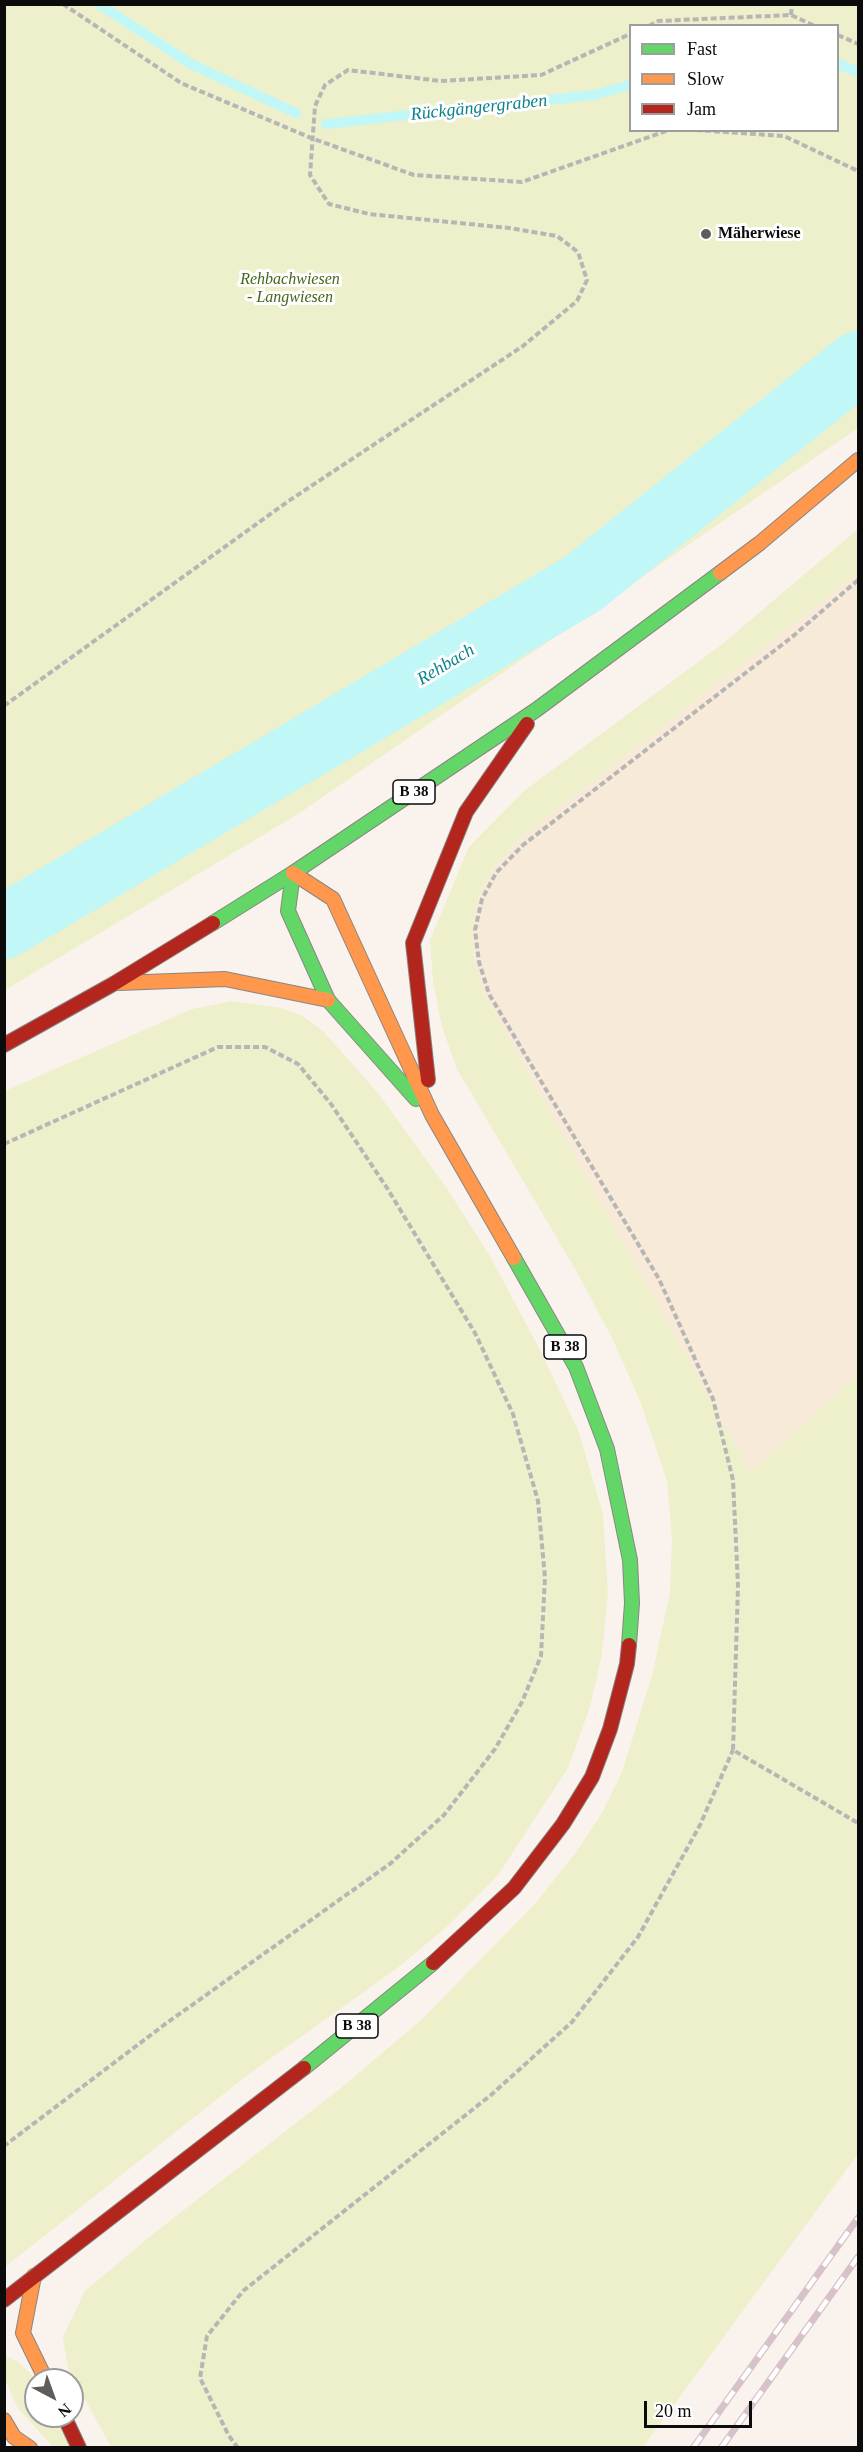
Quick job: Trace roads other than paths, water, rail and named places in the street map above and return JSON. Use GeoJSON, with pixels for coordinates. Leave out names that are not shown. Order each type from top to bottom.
{"type":"FeatureCollection","features":[{"type":"Feature","properties":{"kind":"main road","name":"B 38"},"geometry":{"type":"LineString","coordinates":[[4,1045],[115,983],[293,873],[536,710],[760,543],[858,460]]}},
{"type":"Feature","properties":{"kind":"main road","name":"B 38"},"geometry":{"type":"LineString","coordinates":[[432,1115],[413,943],[466,812],[536,710]]}},
{"type":"Feature","properties":{"kind":"main road","name":"B 38"},"geometry":{"type":"LineString","coordinates":[[293,873],[288,911],[328,1000],[377,1058],[432,1115]]}},
{"type":"Feature","properties":{"kind":"main road","name":"B 38"},"geometry":{"type":"LineString","coordinates":[[4,2300],[410,1984],[514,1888],[563,1824],[591,1777],[610,1729],[627,1664],[632,1603],[630,1560],[624,1521],[607,1449],[576,1367],[432,1115],[333,899],[293,873]]}},
{"type":"Feature","properties":{"kind":"main road","name":"B 38"},"geometry":{"type":"LineString","coordinates":[[115,983],[225,978],[328,1000]]}},
{"type":"Feature","properties":{"kind":"main road"},"geometry":{"type":"LineString","coordinates":[[34,2276],[18,2331],[39,2368]]}},
{"type":"Feature","properties":{"kind":"main road"},"geometry":{"type":"LineString","coordinates":[[4,2420],[9,2436],[30,2448]]}},
{"type":"Feature","properties":{"kind":"main road"},"geometry":{"type":"LineString","coordinates":[[70,2428],[79,2448]]}},
{"type":"Feature","properties":{"kind":"waterway","name":"Rückgängergraben"},"geometry":{"type":"LineString","coordinates":[[99,4],[191,64],[296,113]]}},
{"type":"Feature","properties":{"kind":"waterway","name":"Rückgängergraben"},"geometry":{"type":"LineString","coordinates":[[839,64],[858,72]]}},
{"type":"Feature","properties":{"kind":"waterway","name":"Rückgängergraben"},"geometry":{"type":"LineString","coordinates":[[326,124],[594,95],[629,85]]}},
{"type":"Feature","properties":{"kind":"waterway","name":"Rehbach"},"geometry":{"type":"LineString","coordinates":[[4,927],[582,584],[858,363]]}},
{"type":"Feature","properties":{"kind":"railway"},"geometry":{"type":"LineString","coordinates":[[693,2448],[858,2218]]}},
{"type":"Feature","properties":{"kind":"railway"},"geometry":{"type":"LineString","coordinates":[[721,2448],[858,2257]]}},
{"type":"Feature","properties":{"kind":"place","name":"Mäherwiese"},"geometry":{"type":"Point","coordinates":[706,234]}},
{"type":"Feature","properties":{"kind":"park label","name":"Rehbachwiesen - Langwiesen"},"geometry":{"type":"Point","coordinates":[290,289]}}]}
